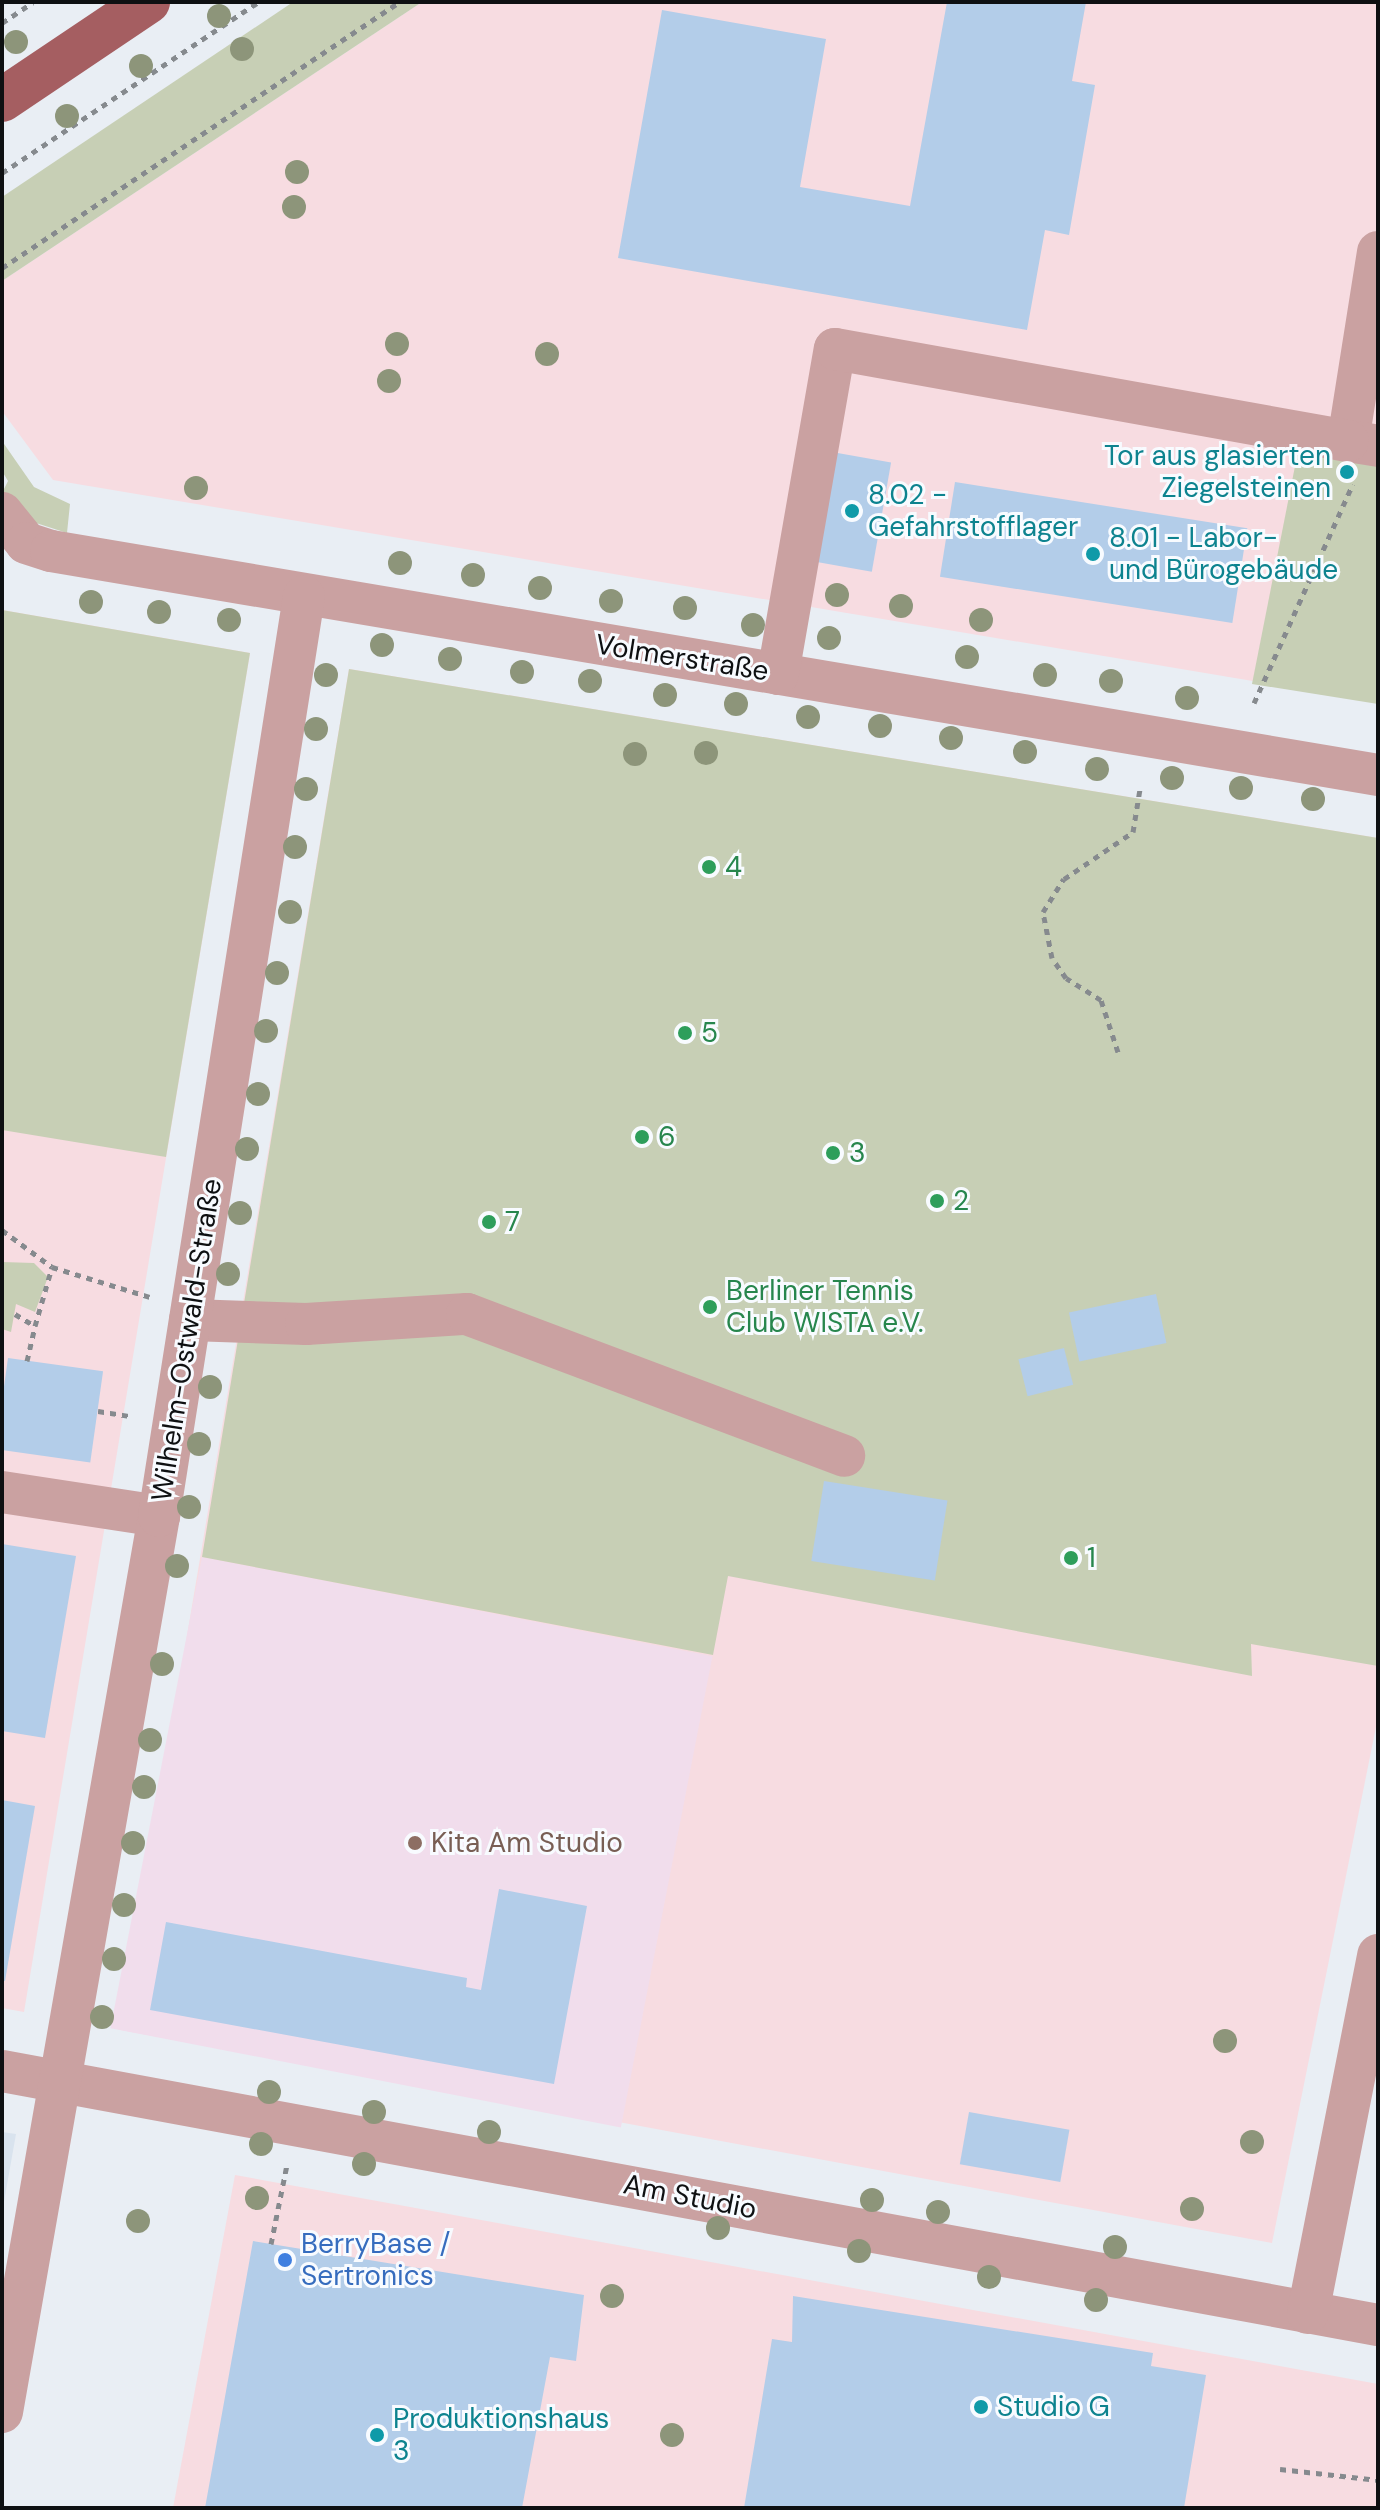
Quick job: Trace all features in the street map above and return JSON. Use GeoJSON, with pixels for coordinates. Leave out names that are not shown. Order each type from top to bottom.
{"type":"FeatureCollection","features":[{"type":"Feature","properties":{"kind":"main road"},"geometry":{"type":"LineString","coordinates":[[2,100],[148,2]]}},
{"type":"Feature","properties":{"kind":"street"},"geometry":{"type":"LineString","coordinates":[[778,674],[835,349],[1363,443],[1378,252]]}},
{"type":"Feature","properties":{"kind":"street","name":"Volmerstraße"},"geometry":{"type":"LineString","coordinates":[[10,538],[304,596],[1378,775]]}},
{"type":"Feature","properties":{"kind":"street","name":"Wilhelm-Ostwald-Straße"},"geometry":{"type":"LineString","coordinates":[[2,2412],[64,2082],[159,1516],[304,596]]}},
{"type":"Feature","properties":{"kind":"street"},"geometry":{"type":"LineString","coordinates":[[190,1320],[306,1324],[467,1314],[740,1422],[844,1456]]}},
{"type":"Feature","properties":{"kind":"street"},"geometry":{"type":"LineString","coordinates":[[2,1492],[159,1516]]}},
{"type":"Feature","properties":{"kind":"street"},"geometry":{"type":"LineString","coordinates":[[1308,2313],[1378,1955]]}},
{"type":"Feature","properties":{"kind":"street","name":"Am Studio"},"geometry":{"type":"LineString","coordinates":[[2,2071],[1378,2325]]}},
{"type":"Feature","properties":{"kind":"path"},"geometry":{"type":"LineString","coordinates":[[2,23],[33,2]]}},
{"type":"Feature","properties":{"kind":"path"},"geometry":{"type":"LineString","coordinates":[[2,173],[258,2]]}},
{"type":"Feature","properties":{"kind":"path"},"geometry":{"type":"LineString","coordinates":[[2,268],[399,2]]}},
{"type":"Feature","properties":{"kind":"path"},"geometry":{"type":"LineString","coordinates":[[1254,703],[1343,506]]}},
{"type":"Feature","properties":{"kind":"path"},"geometry":{"type":"LineString","coordinates":[[1118,1052],[1101,1000],[1066,978],[1052,958],[1043,912],[1064,879],[1133,832],[1140,789]]}},
{"type":"Feature","properties":{"kind":"path"},"geometry":{"type":"LineString","coordinates":[[2,1230],[52,1267],[150,1297]]}},
{"type":"Feature","properties":{"kind":"path"},"geometry":{"type":"LineString","coordinates":[[27,1361],[52,1267]]}},
{"type":"Feature","properties":{"kind":"path"},"geometry":{"type":"LineString","coordinates":[[15,1314],[35,1326]]}},
{"type":"Feature","properties":{"kind":"path"},"geometry":{"type":"LineString","coordinates":[[98,1411],[129,1416]]}},
{"type":"Feature","properties":{"kind":"path"},"geometry":{"type":"LineString","coordinates":[[271,2244],[294,2124]]}},
{"type":"Feature","properties":{"kind":"path"},"geometry":{"type":"LineString","coordinates":[[1280,2469],[1378,2480]]}},
{"type":"Feature","properties":{"kind":"shaded area"},"geometry":{"type":"Polygon","coordinates":[[[422,2],[1378,2],[1378,702],[53,480],[2,411],[2,281],[422,2]]]}},
{"type":"Feature","properties":{"kind":"shaded area"},"geometry":{"type":"Polygon","coordinates":[[[2,610],[250,653],[24,2012],[2,2008],[2,610]]]}},
{"type":"Feature","properties":{"kind":"shaded area"},"geometry":{"type":"Polygon","coordinates":[[[349,669],[1378,838],[1378,1717],[1272,2243],[121,2030],[349,669]]]}},
{"type":"Feature","properties":{"kind":"shaded area","name":"Kita Am Studio"},"geometry":{"type":"Polygon","coordinates":[[[202,1557],[712,1656],[621,2127],[110,2028],[202,1557]]]}},
{"type":"Feature","properties":{"kind":"shaded area"},"geometry":{"type":"Polygon","coordinates":[[[2,2132],[16,2134],[2,2213],[2,2132]]]}},
{"type":"Feature","properties":{"kind":"shaded area"},"geometry":{"type":"Polygon","coordinates":[[[235,2175],[1378,2384],[1378,2508],[173,2508],[235,2175]]]}},
{"type":"Feature","properties":{"kind":"green space"},"geometry":{"type":"Polygon","coordinates":[[[293,2],[422,2],[2,281],[2,197],[293,2]]]}},
{"type":"Feature","properties":{"kind":"green space"},"geometry":{"type":"Polygon","coordinates":[[[2,441],[34,487],[70,504],[67,533],[33,522],[2,493],[8,481],[2,471],[2,441]]]}},
{"type":"Feature","properties":{"kind":"green space"},"geometry":{"type":"Polygon","coordinates":[[[1298,451],[1378,464],[1378,704],[1252,684],[1298,451]]]}},
{"type":"Feature","properties":{"kind":"green space"},"geometry":{"type":"Polygon","coordinates":[[[2,610],[250,653],[166,1157],[2,1130],[2,610]]]}},
{"type":"Feature","properties":{"kind":"green space","name":"Berliner Tennis Club WISTA e.V."},"geometry":{"type":"Polygon","coordinates":[[[349,669],[1378,838],[1378,1666],[1251,1644],[1252,1676],[728,1576],[713,1655],[202,1557],[349,669]]]}},
{"type":"Feature","properties":{"kind":"green space"},"geometry":{"type":"Polygon","coordinates":[[[2,1262],[34,1263],[48,1277],[35,1312],[16,1304],[11,1332],[2,1329],[2,1262]]]}},
{"type":"Feature","properties":{"kind":"building"},"geometry":{"type":"Polygon","coordinates":[[[947,2],[1086,2],[1072,81],[1095,85],[1069,235],[1045,230],[1027,330],[618,258],[662,10],[826,39],[800,187],[910,206],[947,2]]]}},
{"type":"Feature","properties":{"kind":"building","name":"8.02 - Gefahrstofflager"},"geometry":{"type":"Polygon","coordinates":[[[832,452],[891,462],[872,572],[813,561],[832,452]]]}},
{"type":"Feature","properties":{"kind":"building","name":"8.01 - Labor- und Bürogebäude"},"geometry":{"type":"Polygon","coordinates":[[[955,482],[1247,528],[1232,623],[940,577],[955,482]]]}},
{"type":"Feature","properties":{"kind":"building"},"geometry":{"type":"Polygon","coordinates":[[[1156,1294],[1166,1343],[1079,1361],[1069,1313],[1156,1294]]]}},
{"type":"Feature","properties":{"kind":"building"},"geometry":{"type":"Polygon","coordinates":[[[1064,1348],[1073,1385],[1028,1396],[1018,1359],[1064,1348]]]}},
{"type":"Feature","properties":{"kind":"building"},"geometry":{"type":"Polygon","coordinates":[[[8,1358],[103,1371],[90,1462],[2,1450],[2,1401],[8,1358]]]}},
{"type":"Feature","properties":{"kind":"building"},"geometry":{"type":"Polygon","coordinates":[[[824,1481],[947,1501],[935,1581],[811,1561],[824,1481]]]}},
{"type":"Feature","properties":{"kind":"building"},"geometry":{"type":"Polygon","coordinates":[[[2,1544],[76,1556],[45,1738],[2,1731],[2,1544]]]}},
{"type":"Feature","properties":{"kind":"building"},"geometry":{"type":"Polygon","coordinates":[[[2,1800],[35,1806],[5,1981],[2,1980],[2,1800]]]}},
{"type":"Feature","properties":{"kind":"building"},"geometry":{"type":"Polygon","coordinates":[[[499,1889],[587,1906],[554,2084],[150,2010],[166,1922],[467,1978],[466,1987],[481,1990],[499,1889]]]}},
{"type":"Feature","properties":{"kind":"building"},"geometry":{"type":"Polygon","coordinates":[[[969,2112],[1069,2130],[1060,2182],[960,2164],[969,2112]]]}},
{"type":"Feature","properties":{"kind":"building","name":"Produktionshaus 3"},"geometry":{"type":"Polygon","coordinates":[[[253,2241],[584,2295],[576,2361],[550,2357],[522,2508],[205,2508],[253,2241]]]}},
{"type":"Feature","properties":{"kind":"building","name":"Studio G"},"geometry":{"type":"Polygon","coordinates":[[[793,2296],[1153,2353],[1151,2366],[1206,2375],[1184,2508],[744,2508],[772,2339],[792,2342],[793,2296]]]}},
{"type":"Feature","properties":{"kind":"place","name":"Tor aus glasierten Ziegelsteinen"},"geometry":{"type":"Point","coordinates":[1347,472]}},
{"type":"Feature","properties":{"kind":"place","name":"8.02 - Gefahrstofflager"},"geometry":{"type":"Point","coordinates":[852,511]}},
{"type":"Feature","properties":{"kind":"place","name":"8.01 - Labor- und Bürogebäude"},"geometry":{"type":"Point","coordinates":[1093,554]}},
{"type":"Feature","properties":{"kind":"place","name":"4"},"geometry":{"type":"Point","coordinates":[709,867]}},
{"type":"Feature","properties":{"kind":"place","name":"5"},"geometry":{"type":"Point","coordinates":[685,1033]}},
{"type":"Feature","properties":{"kind":"place","name":"6"},"geometry":{"type":"Point","coordinates":[642,1137]}},
{"type":"Feature","properties":{"kind":"place","name":"3"},"geometry":{"type":"Point","coordinates":[833,1153]}},
{"type":"Feature","properties":{"kind":"place","name":"2"},"geometry":{"type":"Point","coordinates":[937,1201]}},
{"type":"Feature","properties":{"kind":"place","name":"7"},"geometry":{"type":"Point","coordinates":[489,1222]}},
{"type":"Feature","properties":{"kind":"place","name":"Berliner Tennis Club WISTA e.V."},"geometry":{"type":"Point","coordinates":[710,1307]}},
{"type":"Feature","properties":{"kind":"place","name":"1"},"geometry":{"type":"Point","coordinates":[1071,1558]}},
{"type":"Feature","properties":{"kind":"place","name":"Kita Am Studio"},"geometry":{"type":"Point","coordinates":[415,1843]}},
{"type":"Feature","properties":{"kind":"place","name":"BerryBase / Sertronics"},"geometry":{"type":"Point","coordinates":[285,2260]}},
{"type":"Feature","properties":{"kind":"place","name":"Studio G"},"geometry":{"type":"Point","coordinates":[981,2407]}},
{"type":"Feature","properties":{"kind":"place","name":"Produktionshaus 3"},"geometry":{"type":"Point","coordinates":[377,2435]}}]}
